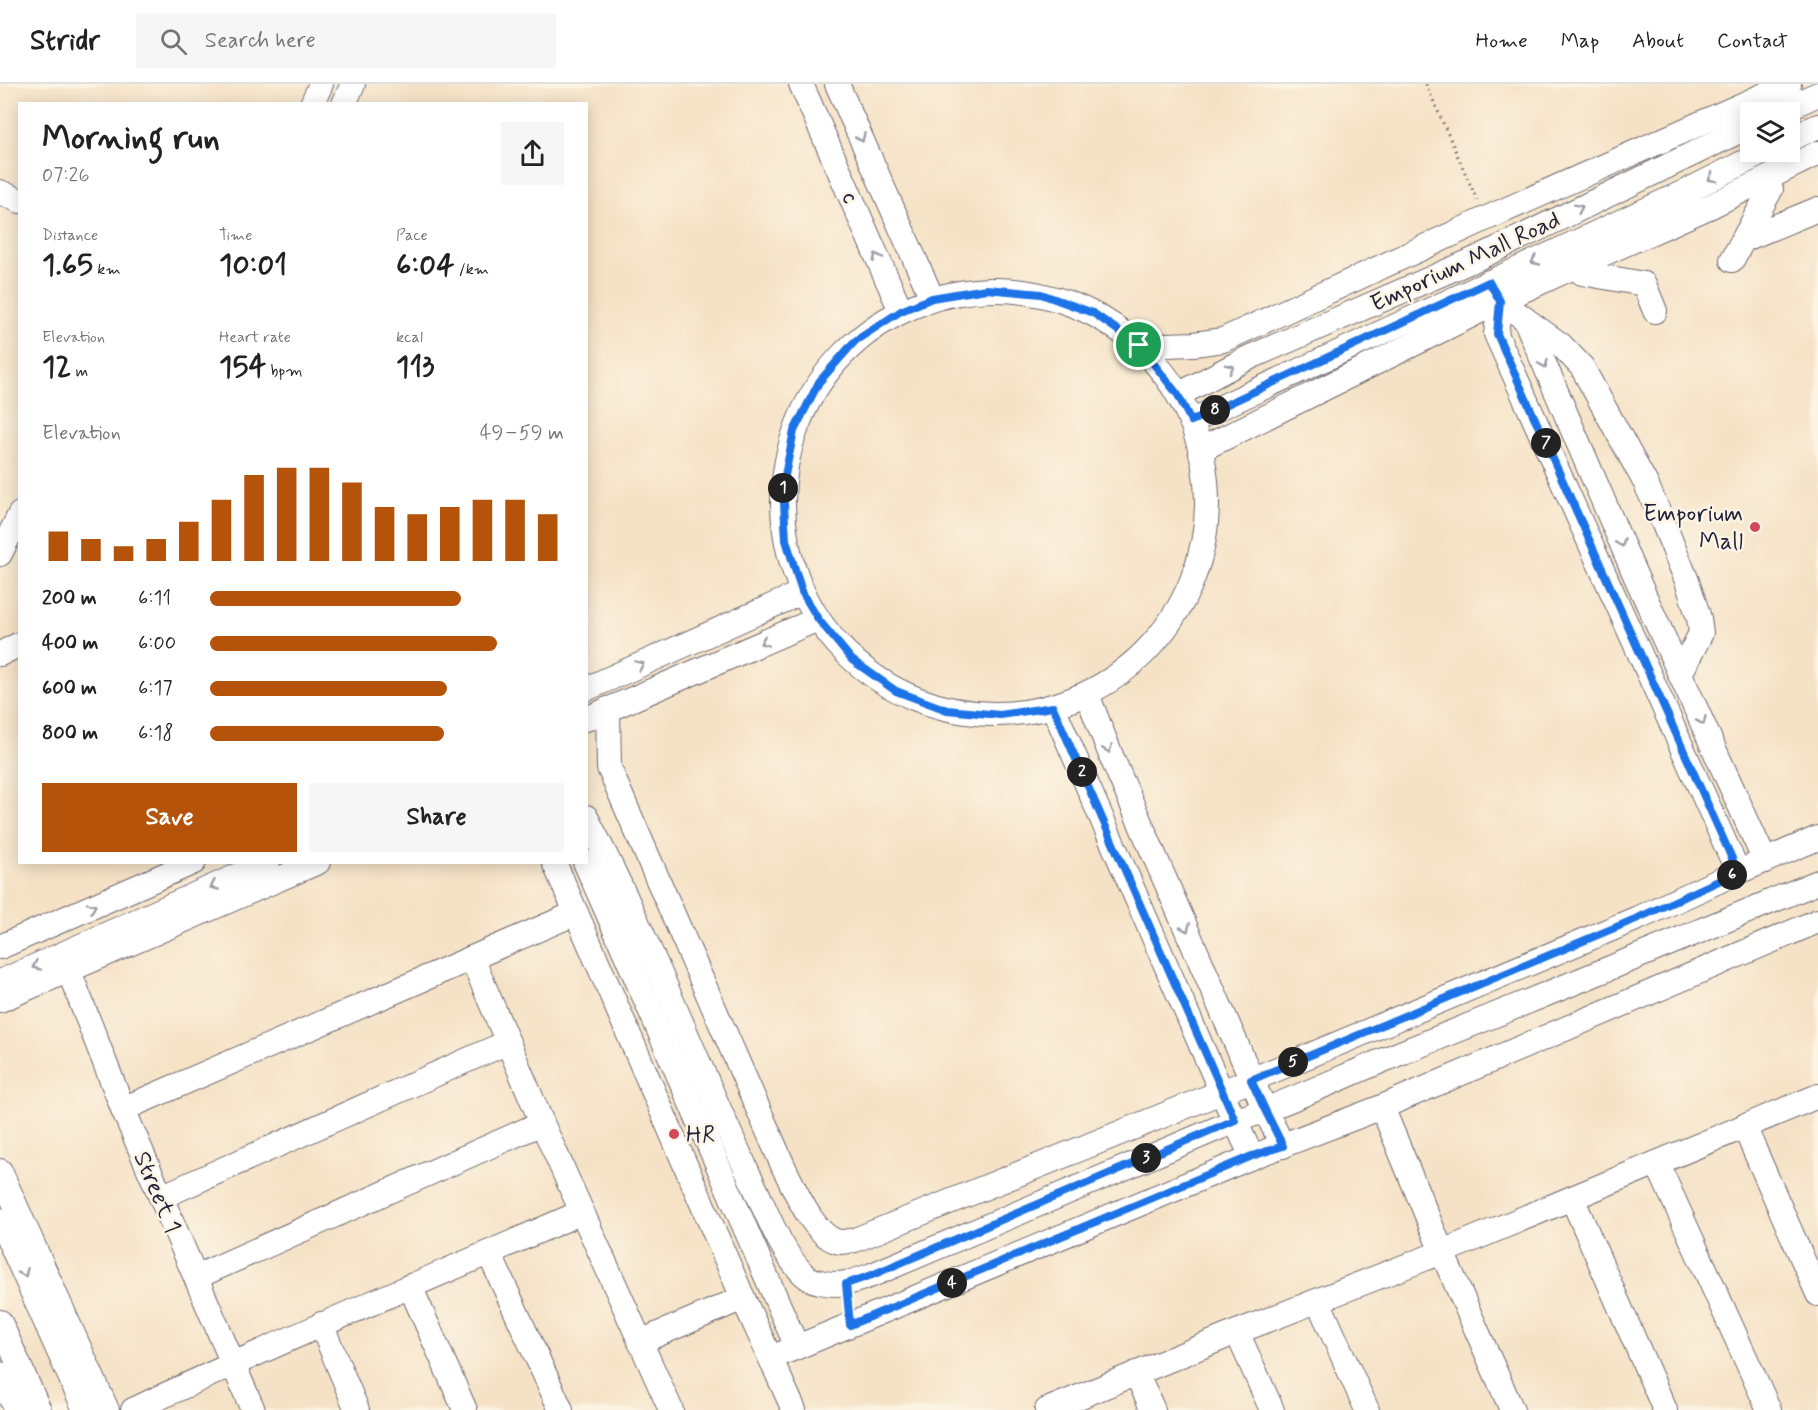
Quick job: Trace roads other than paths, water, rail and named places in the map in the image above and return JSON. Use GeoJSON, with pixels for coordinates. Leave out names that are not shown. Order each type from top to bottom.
{"type":"FeatureCollection","features":[{"type":"Feature","properties":{"kind":"street"},"geometry":{"type":"LineString","coordinates":[[313,102],[321,84]]}},
{"type":"Feature","properties":{"kind":"street"},"geometry":{"type":"LineString","coordinates":[[345,102],[353,84]]}},
{"type":"Feature","properties":{"kind":"street","name":"c"},"geometry":{"type":"LineString","coordinates":[[801,84],[901,311]]}},
{"type":"Feature","properties":{"kind":"street"},"geometry":{"type":"LineString","coordinates":[[837,84],[932,298]]}},
{"type":"Feature","properties":{"kind":"street"},"geometry":{"type":"LineString","coordinates":[[1139,345],[1194,344],[1223,340],[1485,219],[1789,84]]}},
{"type":"Feature","properties":{"kind":"street"},"geometry":{"type":"LineString","coordinates":[[1800,102],[1818,94]]}},
{"type":"Feature","properties":{"kind":"street"},"geometry":{"type":"LineString","coordinates":[[1800,134],[1818,126]]}},
{"type":"Feature","properties":{"kind":"street","name":"Emporium Mall Road"},"geometry":{"type":"LineString","coordinates":[[1178,395],[1245,359],[1480,257],[1740,131]]}},
{"type":"Feature","properties":{"kind":"street"},"geometry":{"type":"LineString","coordinates":[[1191,421],[1495,292],[1578,265],[1711,206],[1817,155]]}},
{"type":"Feature","properties":{"kind":"street"},"geometry":{"type":"LineString","coordinates":[[1200,450],[1744,162]]}},
{"type":"Feature","properties":{"kind":"street"},"geometry":{"type":"LineString","coordinates":[[1773,176],[1785,184],[1745,244],[1818,209]]}},
{"type":"Feature","properties":{"kind":"street"},"geometry":{"type":"LineString","coordinates":[[0,192],[18,200]]}},
{"type":"Feature","properties":{"kind":"street"},"geometry":{"type":"LineString","coordinates":[[1578,265],[1582,273],[1644,284],[1655,311]]}},
{"type":"Feature","properties":{"kind":"street"},"geometry":{"type":"LineString","coordinates":[[986,289],[1041,294],[1093,313],[1139,345],[1178,395],[1191,421],[1200,450],[1207,498],[1202,547],[1187,593],[1162,634],[1128,668],[1087,694],[1053,707],[1000,715],[947,710],[896,691],[852,660],[818,619],[802,592],[786,540],[783,485],[794,431],[819,382],[855,341],[901,311],[932,298],[986,289]]}},
{"type":"Feature","properties":{"kind":"street"},"geometry":{"type":"LineString","coordinates":[[1495,292],[1525,319],[1561,345],[1582,368],[1646,484],[1663,522],[1699,618],[1701,633],[1680,674]]}},
{"type":"Feature","properties":{"kind":"street"},"geometry":{"type":"LineString","coordinates":[[1495,292],[1497,334],[1738,872]]}},
{"type":"Feature","properties":{"kind":"street"},"geometry":{"type":"LineString","coordinates":[[1525,319],[1636,577],[1765,861]]}},
{"type":"Feature","properties":{"kind":"street"},"geometry":{"type":"LineString","coordinates":[[0,554],[18,518]]}},
{"type":"Feature","properties":{"kind":"street"},"geometry":{"type":"LineString","coordinates":[[588,688],[802,592]]}},
{"type":"Feature","properties":{"kind":"street"},"geometry":{"type":"LineString","coordinates":[[818,619],[597,714],[609,768],[784,1168],[813,1222],[827,1236],[840,1242],[855,1240],[1251,1080],[1638,918],[1818,838]]}},
{"type":"Feature","properties":{"kind":"street"},"geometry":{"type":"LineString","coordinates":[[0,654],[18,646]]}},
{"type":"Feature","properties":{"kind":"street"},"geometry":{"type":"LineString","coordinates":[[1087,694],[1112,758],[1251,1080],[1283,1146]]}},
{"type":"Feature","properties":{"kind":"street"},"geometry":{"type":"LineString","coordinates":[[1053,707],[1221,1091],[1252,1156]]}},
{"type":"Feature","properties":{"kind":"street"},"geometry":{"type":"LineString","coordinates":[[588,822],[653,958],[728,1129],[783,1246],[795,1266],[809,1279],[830,1284],[846,1284],[872,1275],[1235,1120],[1265,1110],[1340,1077],[1567,987],[1818,882]]}},
{"type":"Feature","properties":{"kind":"street"},"geometry":{"type":"LineString","coordinates":[[0,947],[189,864]]}},
{"type":"Feature","properties":{"kind":"street"},"geometry":{"type":"LineString","coordinates":[[0,982],[264,864]]}},
{"type":"Feature","properties":{"kind":"street"},"geometry":{"type":"LineString","coordinates":[[0,1000],[313,864]]}},
{"type":"Feature","properties":{"kind":"street"},"geometry":{"type":"LineString","coordinates":[[555,864],[794,1410]]}},
{"type":"Feature","properties":{"kind":"street"},"geometry":{"type":"LineString","coordinates":[[586,864],[797,1347]]}},
{"type":"Feature","properties":{"kind":"street"},"geometry":{"type":"LineString","coordinates":[[1770,902],[1784,935]]}},
{"type":"Feature","properties":{"kind":"street"},"geometry":{"type":"LineString","coordinates":[[123,1109],[576,913]]}},
{"type":"Feature","properties":{"kind":"street"},"geometry":{"type":"LineString","coordinates":[[771,1358],[1252,1156],[1382,1107],[1818,921]]}},
{"type":"Feature","properties":{"kind":"street"},"geometry":{"type":"LineString","coordinates":[[472,958],[542,1123],[671,1410]]}},
{"type":"Feature","properties":{"kind":"street","name":"Street 1"},"geometry":{"type":"LineString","coordinates":[[69,971],[123,1109],[253,1410]]}},
{"type":"Feature","properties":{"kind":"street"},"geometry":{"type":"LineString","coordinates":[[161,1197],[508,1042]]}},
{"type":"Feature","properties":{"kind":"street"},"geometry":{"type":"LineString","coordinates":[[1051,1409],[1237,1332],[1442,1252],[1818,1096]]}},
{"type":"Feature","properties":{"kind":"street"},"geometry":{"type":"LineString","coordinates":[[1382,1107],[1442,1252],[1512,1410]]}},
{"type":"Feature","properties":{"kind":"street"},"geometry":{"type":"LineString","coordinates":[[196,1277],[542,1123]]}},
{"type":"Feature","properties":{"kind":"street"},"geometry":{"type":"LineString","coordinates":[[1744,1126],[1818,1294]]}},
{"type":"Feature","properties":{"kind":"street"},"geometry":{"type":"LineString","coordinates":[[1657,1163],[1769,1410]]}},
{"type":"Feature","properties":{"kind":"street"},"geometry":{"type":"LineString","coordinates":[[0,1171],[107,1410]]}},
{"type":"Feature","properties":{"kind":"street"},"geometry":{"type":"LineString","coordinates":[[1572,1198],[1665,1410]]}},
{"type":"Feature","properties":{"kind":"street"},"geometry":{"type":"LineString","coordinates":[[133,1410],[232,1363],[582,1212]]}},
{"type":"Feature","properties":{"kind":"street"},"geometry":{"type":"LineString","coordinates":[[0,1220],[85,1410]]}},
{"type":"Feature","properties":{"kind":"street"},"geometry":{"type":"LineString","coordinates":[[489,1253],[561,1410]]}},
{"type":"Feature","properties":{"kind":"street"},"geometry":{"type":"LineString","coordinates":[[846,1284],[850,1325]]}},
{"type":"Feature","properties":{"kind":"street"},"geometry":{"type":"LineString","coordinates":[[410,1286],[465,1410]]}},
{"type":"Feature","properties":{"kind":"street"},"geometry":{"type":"LineString","coordinates":[[640,1342],[743,1298]]}},
{"type":"Feature","properties":{"kind":"street"},"geometry":{"type":"LineString","coordinates":[[1318,1301],[1367,1410]]}},
{"type":"Feature","properties":{"kind":"street"},"geometry":{"type":"LineString","coordinates":[[0,1322],[39,1410]]}},
{"type":"Feature","properties":{"kind":"street"},"geometry":{"type":"LineString","coordinates":[[321,1324],[357,1410]]}},
{"type":"Feature","properties":{"kind":"street"},"geometry":{"type":"LineString","coordinates":[[1237,1332],[1272,1410]]}},
{"type":"Feature","properties":{"kind":"street"},"geometry":{"type":"LineString","coordinates":[[1136,1373],[1153,1410]]}},
{"type":"Feature","properties":{"kind":"street"},"geometry":{"type":"LineString","coordinates":[[0,1374],[16,1410]]}},
{"type":"Feature","properties":{"kind":"place","name":"Emporium Mall"},"geometry":{"type":"Point","coordinates":[1755,527]}},
{"type":"Feature","properties":{"kind":"place","name":"HR"},"geometry":{"type":"Point","coordinates":[674,1134]}}]}
